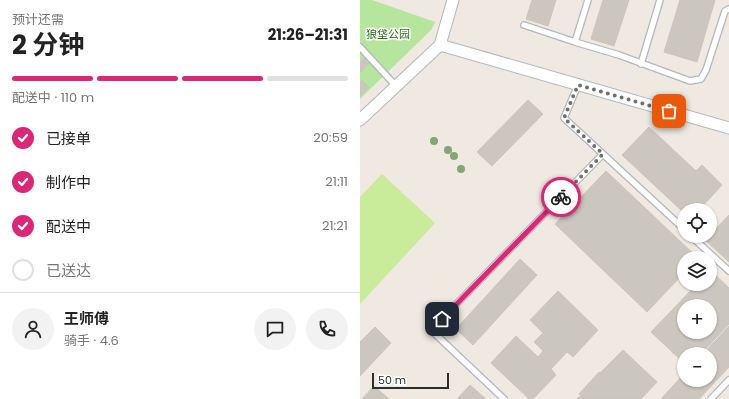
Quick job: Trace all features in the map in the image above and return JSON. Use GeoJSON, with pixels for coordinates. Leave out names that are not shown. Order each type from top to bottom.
{"type":"FeatureCollection","features":[{"type":"Feature","properties":{"kind":"street"},"geometry":{"type":"LineString","coordinates":[[360,120],[440,45],[453,0]]}},
{"type":"Feature","properties":{"kind":"street"},"geometry":{"type":"LineString","coordinates":[[440,45],[729,128]]}},
{"type":"Feature","properties":{"kind":"lane"},"geometry":{"type":"LineString","coordinates":[[575,42],[588,0]]}},
{"type":"Feature","properties":{"kind":"lane"},"geometry":{"type":"LineString","coordinates":[[641,64],[660,0]]}},
{"type":"Feature","properties":{"kind":"lane"},"geometry":{"type":"LineString","coordinates":[[524,25],[619,55],[690,81],[701,79],[706,70],[725,11],[729,9]]}},
{"type":"Feature","properties":{"kind":"lane"},"geometry":{"type":"LineString","coordinates":[[360,48],[396,86]]}},
{"type":"Feature","properties":{"kind":"lane"},"geometry":{"type":"LineString","coordinates":[[578,85],[564,118],[677,223]]}},
{"type":"Feature","properties":{"kind":"lane"},"geometry":{"type":"LineString","coordinates":[[504,399],[431,330],[603,154]]}},
{"type":"Feature","properties":{"kind":"lane"},"geometry":{"type":"LineString","coordinates":[[699,243],[729,271]]}},
{"type":"Feature","properties":{"kind":"lane"},"geometry":{"type":"LineString","coordinates":[[711,399],[729,380]]}},
{"type":"Feature","properties":{"kind":"green space","name":"狼垡公园"},"geometry":{"type":"Polygon","coordinates":[[[360,0],[372,0],[435,22],[432,29],[360,99],[360,0]]]}},
{"type":"Feature","properties":{"kind":"green space"},"geometry":{"type":"Polygon","coordinates":[[[382,174],[435,223],[360,304],[360,197],[382,174]]]}},
{"type":"Feature","properties":{"kind":"building"},"geometry":{"type":"Polygon","coordinates":[[[532,0],[556,0],[548,26],[526,19],[532,0]]]}},
{"type":"Feature","properties":{"kind":"building"},"geometry":{"type":"Polygon","coordinates":[[[603,0],[629,0],[614,46],[591,39],[603,0]]]}},
{"type":"Feature","properties":{"kind":"building"},"geometry":{"type":"Polygon","coordinates":[[[680,0],[715,0],[697,62],[664,52],[680,0]]]}},
{"type":"Feature","properties":{"kind":"building"},"geometry":{"type":"Polygon","coordinates":[[[365,57],[371,62],[360,73],[360,62],[365,57]]]}},
{"type":"Feature","properties":{"kind":"building"},"geometry":{"type":"Polygon","coordinates":[[[362,80],[369,87],[360,96],[360,83],[362,80]]]}},
{"type":"Feature","properties":{"kind":"building"},"geometry":{"type":"Polygon","coordinates":[[[528,100],[543,114],[492,166],[477,152],[528,100]]]}},
{"type":"Feature","properties":{"kind":"building"},"geometry":{"type":"Polygon","coordinates":[[[649,127],[696,171],[702,165],[722,185],[705,203],[677,203],[677,206],[622,155],[649,127]]]}},
{"type":"Feature","properties":{"kind":"building"},"geometry":{"type":"Polygon","coordinates":[[[606,171],[677,238],[677,243],[682,243],[691,251],[677,251],[677,280],[647,312],[555,224],[606,171]]]}},
{"type":"Feature","properties":{"kind":"building"},"geometry":{"type":"Polygon","coordinates":[[[729,215],[729,262],[708,243],[717,243],[717,228],[729,215]]]}},
{"type":"Feature","properties":{"kind":"building"},"geometry":{"type":"Polygon","coordinates":[[[520,259],[537,275],[473,345],[456,329],[520,259]]]}},
{"type":"Feature","properties":{"kind":"building"},"geometry":{"type":"Polygon","coordinates":[[[717,277],[729,288],[729,324],[717,337],[717,299],[683,299],[690,291],[717,291],[717,277]]]}},
{"type":"Feature","properties":{"kind":"building"},"geometry":{"type":"Polygon","coordinates":[[[558,291],[598,330],[573,357],[567,352],[551,369],[556,375],[533,399],[529,399],[491,363],[516,336],[538,357],[543,351],[534,342],[543,333],[530,320],[558,291]]]}},
{"type":"Feature","properties":{"kind":"building"},"geometry":{"type":"Polygon","coordinates":[[[677,305],[677,339],[715,339],[708,347],[677,347],[677,356],[651,332],[677,305]]]}},
{"type":"Feature","properties":{"kind":"building"},"geometry":{"type":"Polygon","coordinates":[[[729,326],[729,367],[717,380],[717,347],[710,347],[729,326]]]}},
{"type":"Feature","properties":{"kind":"building"},"geometry":{"type":"Polygon","coordinates":[[[375,327],[391,343],[360,376],[360,342],[375,327]]]}},
{"type":"Feature","properties":{"kind":"building"},"geometry":{"type":"Polygon","coordinates":[[[623,350],[657,382],[641,399],[577,399],[581,395],[579,394],[599,372],[600,373],[623,350]]]}},
{"type":"Feature","properties":{"kind":"building"},"geometry":{"type":"Polygon","coordinates":[[[677,382],[677,387],[710,387],[699,399],[661,399],[677,382]]]}},
{"type":"Feature","properties":{"kind":"building"},"geometry":{"type":"Polygon","coordinates":[[[470,385],[486,399],[457,399],[470,385]]]}},
{"type":"Feature","properties":{"kind":"building"},"geometry":{"type":"Polygon","coordinates":[[[374,386],[389,399],[362,399],[374,386]]]}},
{"type":"Feature","properties":{"kind":"way so far"},"geometry":{"type":"LineString","coordinates":[[561,197],[603,154],[564,118],[578,85],[669,111]]}},
{"type":"Feature","properties":{"kind":"route"},"geometry":{"type":"LineString","coordinates":[[442,319],[561,197]]}}]}
